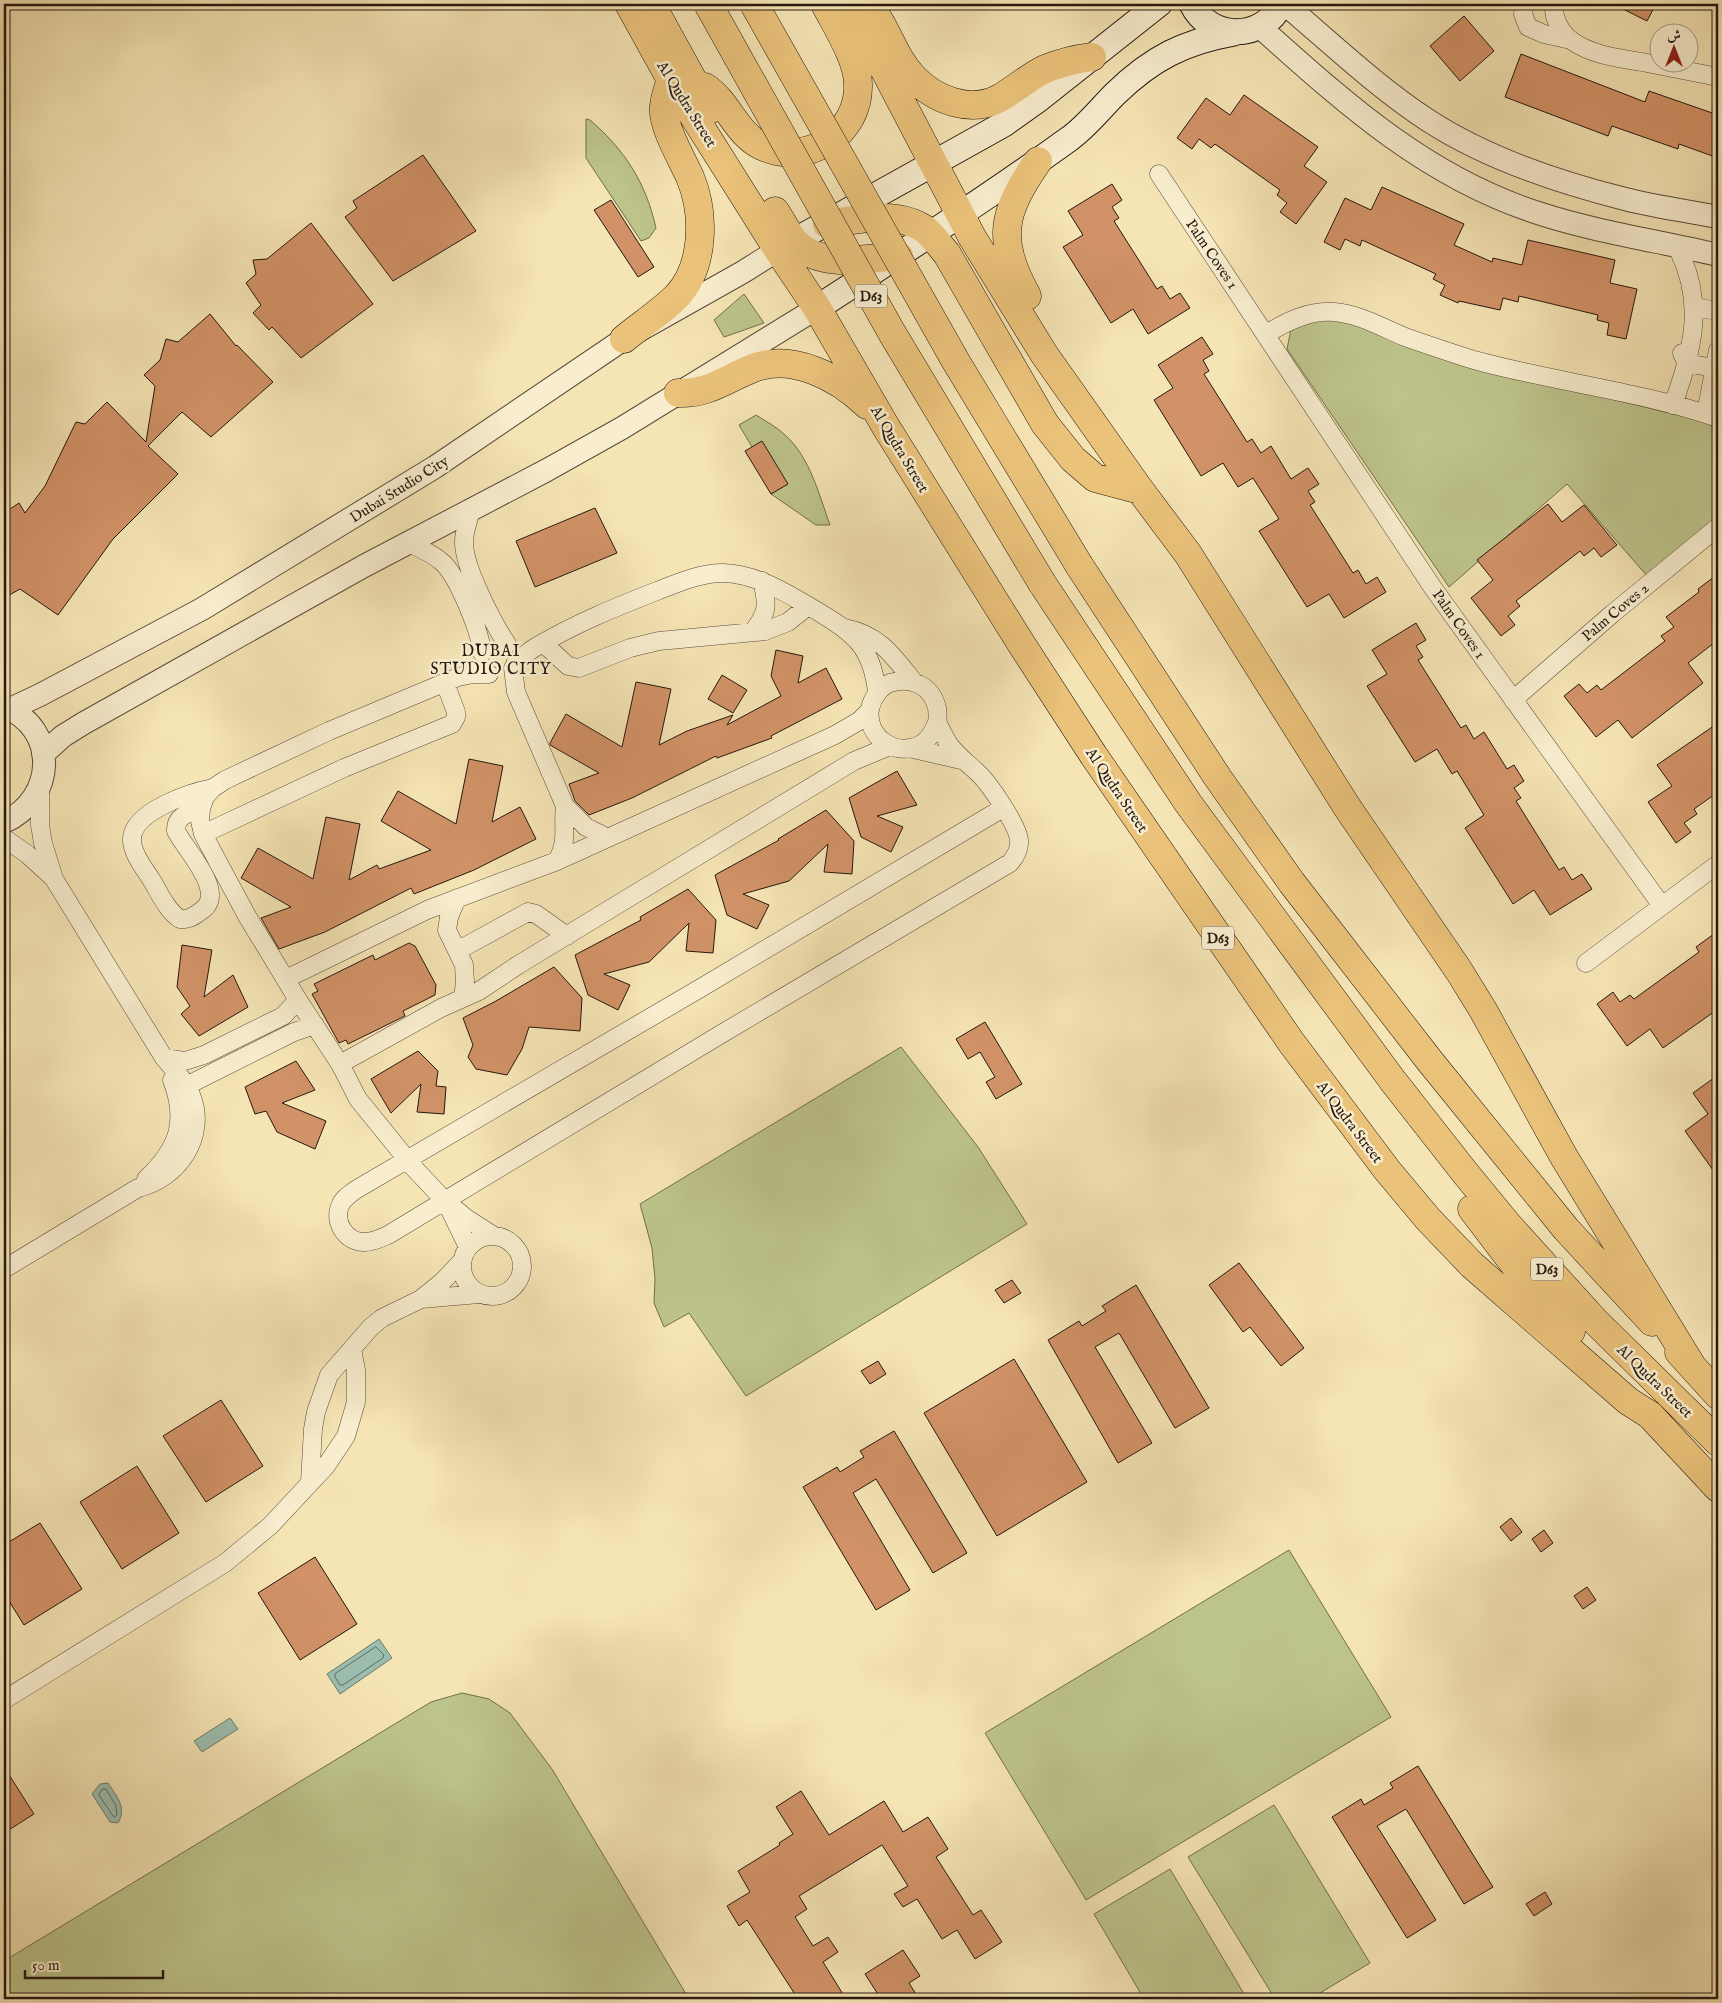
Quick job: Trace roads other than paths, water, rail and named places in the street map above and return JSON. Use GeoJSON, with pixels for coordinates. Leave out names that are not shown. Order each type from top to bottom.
{"type":"FeatureCollection","features":[{"type":"Feature","properties":{"kind":"main road","name":"Al Qudra Street"},"geometry":{"type":"LineString","coordinates":[[629,4],[682,81],[786,246],[817,308],[886,427],[953,536],[1089,748],[1290,1042],[1428,1219],[1472,1265],[1628,1401],[1650,1415],[1718,1488]]}},
{"type":"Feature","properties":{"kind":"main road"},"geometry":{"type":"LineString","coordinates":[[652,4],[682,81],[718,97],[738,126],[748,137],[761,146],[791,153],[821,146],[834,138],[845,127],[855,106],[858,83],[856,68],[825,4]]}},
{"type":"Feature","properties":{"kind":"main road","name":"Al Qudra Street"},"geometry":{"type":"LineString","coordinates":[[708,4],[892,333],[1042,583],[1188,803],[1393,1080],[1466,1174],[1550,1273],[1635,1362],[1718,1442]]}},
{"type":"Feature","properties":{"kind":"main road","name":"D63"},"geometry":{"type":"LineString","coordinates":[[754,4],[940,334],[1079,564],[1218,778],[1292,883],[1429,1060],[1566,1229],[1718,1395]]}},
{"type":"Feature","properties":{"kind":"main road","name":"D63"},"geometry":{"type":"LineString","coordinates":[[850,4],[972,237],[1044,354],[1140,490],[1188,554],[1347,807],[1459,971],[1483,1010],[1564,1157],[1692,1366]]}},
{"type":"Feature","properties":{"kind":"main road"},"geometry":{"type":"LineString","coordinates":[[867,4],[877,16],[912,76],[930,91],[950,101],[963,104],[987,103],[998,99],[1044,70],[1075,59],[1092,57]]}},
{"type":"Feature","properties":{"kind":"main road"},"geometry":{"type":"LineString","coordinates":[[786,246],[1004,124],[1040,99],[1159,4]]}},
{"type":"Feature","properties":{"kind":"main road"},"geometry":{"type":"LineString","coordinates":[[1192,4],[1200,16],[1210,25],[1234,33]]}},
{"type":"Feature","properties":{"kind":"main road"},"geometry":{"type":"LineString","coordinates":[[817,308],[961,215],[1072,137],[1131,79],[1166,54],[1204,38],[1247,32],[1260,27],[1273,16],[1281,4]]}},
{"type":"Feature","properties":{"kind":"main road"},"geometry":{"type":"LineString","coordinates":[[624,339],[676,296],[692,274],[698,250],[700,220],[695,191],[673,142],[663,108],[682,81]]}},
{"type":"Feature","properties":{"kind":"main road"},"geometry":{"type":"LineString","coordinates":[[1038,161],[1022,185],[1011,209],[1007,229],[1007,246],[1011,264],[1039,320],[1043,334],[1044,354]]}},
{"type":"Feature","properties":{"kind":"main road"},"geometry":{"type":"LineString","coordinates":[[827,224],[847,220],[894,219],[912,223],[931,235],[947,254],[1045,424],[1063,448],[1096,478],[1140,490]]}},
{"type":"Feature","properties":{"kind":"main road"},"geometry":{"type":"LineString","coordinates":[[786,246],[842,260],[899,256]]}},
{"type":"Feature","properties":{"kind":"main road"},"geometry":{"type":"LineString","coordinates":[[678,393],[708,390],[753,368],[766,364],[790,364],[807,368],[839,383],[864,403],[886,427]]}},
{"type":"Feature","properties":{"kind":"main road"},"geometry":{"type":"LineString","coordinates":[[1393,1080],[1409,1118],[1425,1146],[1523,1276],[1650,1415]]}},
{"type":"Feature","properties":{"kind":"street"},"geometry":{"type":"LineString","coordinates":[[1285,4],[1353,63],[1404,103],[1430,122],[1487,153],[1548,177],[1626,199],[1718,217]]}},
{"type":"Feature","properties":{"kind":"street"},"geometry":{"type":"LineString","coordinates":[[1525,4],[1523,14],[1528,27],[1544,34],[1570,40],[1605,55],[1718,77]]}},
{"type":"Feature","properties":{"kind":"street"},"geometry":{"type":"LineString","coordinates":[[1554,4],[1556,19],[1570,40]]}},
{"type":"Feature","properties":{"kind":"street"},"geometry":{"type":"LineString","coordinates":[[1260,27],[1355,111],[1381,131],[1423,159],[1498,198],[1576,224],[1718,255]]}},
{"type":"Feature","properties":{"kind":"street","name":"Palm Coves 1"},"geometry":{"type":"LineString","coordinates":[[1159,174],[1428,581],[1662,906]]}},
{"type":"Feature","properties":{"kind":"street"},"geometry":{"type":"LineString","coordinates":[[1673,405],[1692,338],[1694,307],[1691,280],[1685,262],[1676,245]]}},
{"type":"Feature","properties":{"kind":"street","name":"Dubai Studio City"},"geometry":{"type":"LineString","coordinates":[[7,708],[40,695],[202,609],[435,467],[624,339],[786,246]]}},
{"type":"Feature","properties":{"kind":"street"},"geometry":{"type":"LineString","coordinates":[[1694,307],[1718,311]]}},
{"type":"Feature","properties":{"kind":"street"},"geometry":{"type":"LineString","coordinates":[[43,754],[63,736],[84,723],[409,543],[613,433],[817,308]]}},
{"type":"Feature","properties":{"kind":"street"},"geometry":{"type":"LineString","coordinates":[[1266,334],[1298,317],[1309,314],[1343,313],[1474,360],[1673,405],[1712,416],[1714,368],[1718,350]]}},
{"type":"Feature","properties":{"kind":"street"},"geometry":{"type":"LineString","coordinates":[[1686,363],[1714,368]]}},
{"type":"Feature","properties":{"kind":"street"},"geometry":{"type":"LineString","coordinates":[[470,511],[464,542],[465,554],[497,629],[515,654],[516,692],[565,806],[586,827],[608,838]]}},
{"type":"Feature","properties":{"kind":"street","name":"Palm Coves 2"},"geometry":{"type":"LineString","coordinates":[[1513,700],[1612,614],[1718,527]]}},
{"type":"Feature","properties":{"kind":"street"},"geometry":{"type":"LineString","coordinates":[[409,543],[431,554],[445,565],[452,574],[479,635],[487,666],[516,692]]}},
{"type":"Feature","properties":{"kind":"street"},"geometry":{"type":"LineString","coordinates":[[445,565],[465,554]]}},
{"type":"Feature","properties":{"kind":"street"},"geometry":{"type":"LineString","coordinates":[[487,666],[503,676],[528,652],[612,609],[702,576],[722,573],[742,575],[762,581],[845,628],[865,650],[871,661],[877,692]]}},
{"type":"Feature","properties":{"kind":"street"},"geometry":{"type":"LineString","coordinates":[[753,632],[761,622],[766,609],[767,601],[762,581]]}},
{"type":"Feature","properties":{"kind":"street"},"geometry":{"type":"LineString","coordinates":[[487,666],[489,644],[495,642],[508,644],[543,643],[568,666],[579,668],[630,648],[659,641],[765,631],[788,622],[808,606]]}},
{"type":"Feature","properties":{"kind":"street"},"geometry":{"type":"LineString","coordinates":[[471,617],[488,609]]}},
{"type":"Feature","properties":{"kind":"street"},"geometry":{"type":"LineString","coordinates":[[845,628],[858,630],[880,642],[914,682]]}},
{"type":"Feature","properties":{"kind":"street"},"geometry":{"type":"LineString","coordinates":[[201,809],[182,816],[178,820],[176,831],[208,881],[211,895],[206,908],[192,918],[180,919],[172,912],[139,859],[132,839],[134,830],[140,822],[166,804],[196,791],[213,788],[329,731],[487,666]]}},
{"type":"Feature","properties":{"kind":"street"},"geometry":{"type":"LineString","coordinates":[[203,834],[344,768],[452,724],[456,712],[452,680]]}},
{"type":"Feature","properties":{"kind":"street"},"geometry":{"type":"LineString","coordinates":[[286,979],[442,903],[557,861],[842,732],[860,720],[869,711],[877,692],[888,684],[901,680],[914,682],[925,688],[934,697],[938,709],[938,722],[948,742],[962,760],[986,781],[1017,830],[1019,848],[1016,856],[1010,863],[445,1201],[375,1240],[365,1242],[355,1240],[346,1235],[340,1227],[338,1217],[340,1206],[345,1198],[357,1189],[1003,808]]}},
{"type":"Feature","properties":{"kind":"street"},"geometry":{"type":"LineString","coordinates":[[4,1269],[138,1188],[163,1162],[174,1143],[180,1116],[181,1088],[54,879],[43,844],[40,825],[40,788],[44,771],[43,754],[37,736],[26,720],[7,708]]}},
{"type":"Feature","properties":{"kind":"street"},"geometry":{"type":"LineString","coordinates":[[869,711],[870,723],[874,732],[890,746],[902,749],[922,744],[932,734],[938,722]]}},
{"type":"Feature","properties":{"kind":"street"},"geometry":{"type":"LineString","coordinates":[[340,1064],[441,1008],[479,991],[854,761],[890,746]]}},
{"type":"Feature","properties":{"kind":"street"},"geometry":{"type":"LineString","coordinates":[[909,748],[962,760]]}},
{"type":"Feature","properties":{"kind":"street"},"geometry":{"type":"LineString","coordinates":[[4,822],[16,816],[30,804],[40,788]]}},
{"type":"Feature","properties":{"kind":"street"},"geometry":{"type":"LineString","coordinates":[[213,788],[205,797],[201,809],[200,822],[203,834],[229,885],[298,1000],[340,1064],[358,1100],[407,1160],[445,1201],[466,1218],[494,1236]]}},
{"type":"Feature","properties":{"kind":"street"},"geometry":{"type":"LineString","coordinates":[[557,861],[564,850],[565,806]]}},
{"type":"Feature","properties":{"kind":"street"},"geometry":{"type":"LineString","coordinates":[[4,838],[27,854],[54,879]]}},
{"type":"Feature","properties":{"kind":"street"},"geometry":{"type":"LineString","coordinates":[[1586,963],[1718,864]]}},
{"type":"Feature","properties":{"kind":"street"},"geometry":{"type":"LineString","coordinates":[[457,898],[449,917],[447,930],[460,958],[466,982],[463,998]]}},
{"type":"Feature","properties":{"kind":"street"},"geometry":{"type":"LineString","coordinates":[[460,958],[528,912],[536,914],[567,936]]}},
{"type":"Feature","properties":{"kind":"street"},"geometry":{"type":"LineString","coordinates":[[412,917],[447,930]]}},
{"type":"Feature","properties":{"kind":"street"},"geometry":{"type":"LineString","coordinates":[[460,958],[481,977],[494,981]]}},
{"type":"Feature","properties":{"kind":"street"},"geometry":{"type":"LineString","coordinates":[[164,1058],[186,1061],[195,1059],[283,1016],[298,1000]]}},
{"type":"Feature","properties":{"kind":"street"},"geometry":{"type":"LineString","coordinates":[[181,1088],[294,1032],[315,1025]]}},
{"type":"Feature","properties":{"kind":"street"},"geometry":{"type":"LineString","coordinates":[[228,1044],[236,1061]]}},
{"type":"Feature","properties":{"kind":"street"},"geometry":{"type":"LineString","coordinates":[[445,1201],[464,1255],[465,1281],[471,1289],[479,1294]]}},
{"type":"Feature","properties":{"kind":"street"},"geometry":{"type":"LineString","coordinates":[[310,1482],[313,1429],[316,1412],[330,1375],[361,1338],[382,1318],[421,1299],[442,1282],[464,1255],[484,1236],[506,1239],[517,1250],[522,1264],[521,1275],[516,1285],[508,1292],[498,1296],[479,1294],[421,1299]]}},
{"type":"Feature","properties":{"kind":"street"},"geometry":{"type":"LineString","coordinates":[[4,1700],[225,1562],[270,1526],[326,1466],[346,1436],[356,1402],[357,1383],[352,1349]]}},
{"type":"Feature","properties":{"kind":"water"},"geometry":{"type":"Polygon","coordinates":[[[379,1639],[392,1658],[340,1694],[327,1674],[379,1639]]]}},
{"type":"Feature","properties":{"kind":"water"},"geometry":{"type":"Polygon","coordinates":[[[230,1718],[238,1729],[202,1752],[194,1741],[230,1718]]]}},
{"type":"Feature","properties":{"kind":"water"},"geometry":{"type":"Polygon","coordinates":[[[108,1783],[120,1802],[122,1812],[118,1823],[110,1822],[92,1794],[100,1784],[108,1783]]]}},
{"type":"Feature","properties":{"kind":"district","name":"DUBAI STUDIO CITY"},"geometry":{"type":"Point","coordinates":[491,659]}}]}
